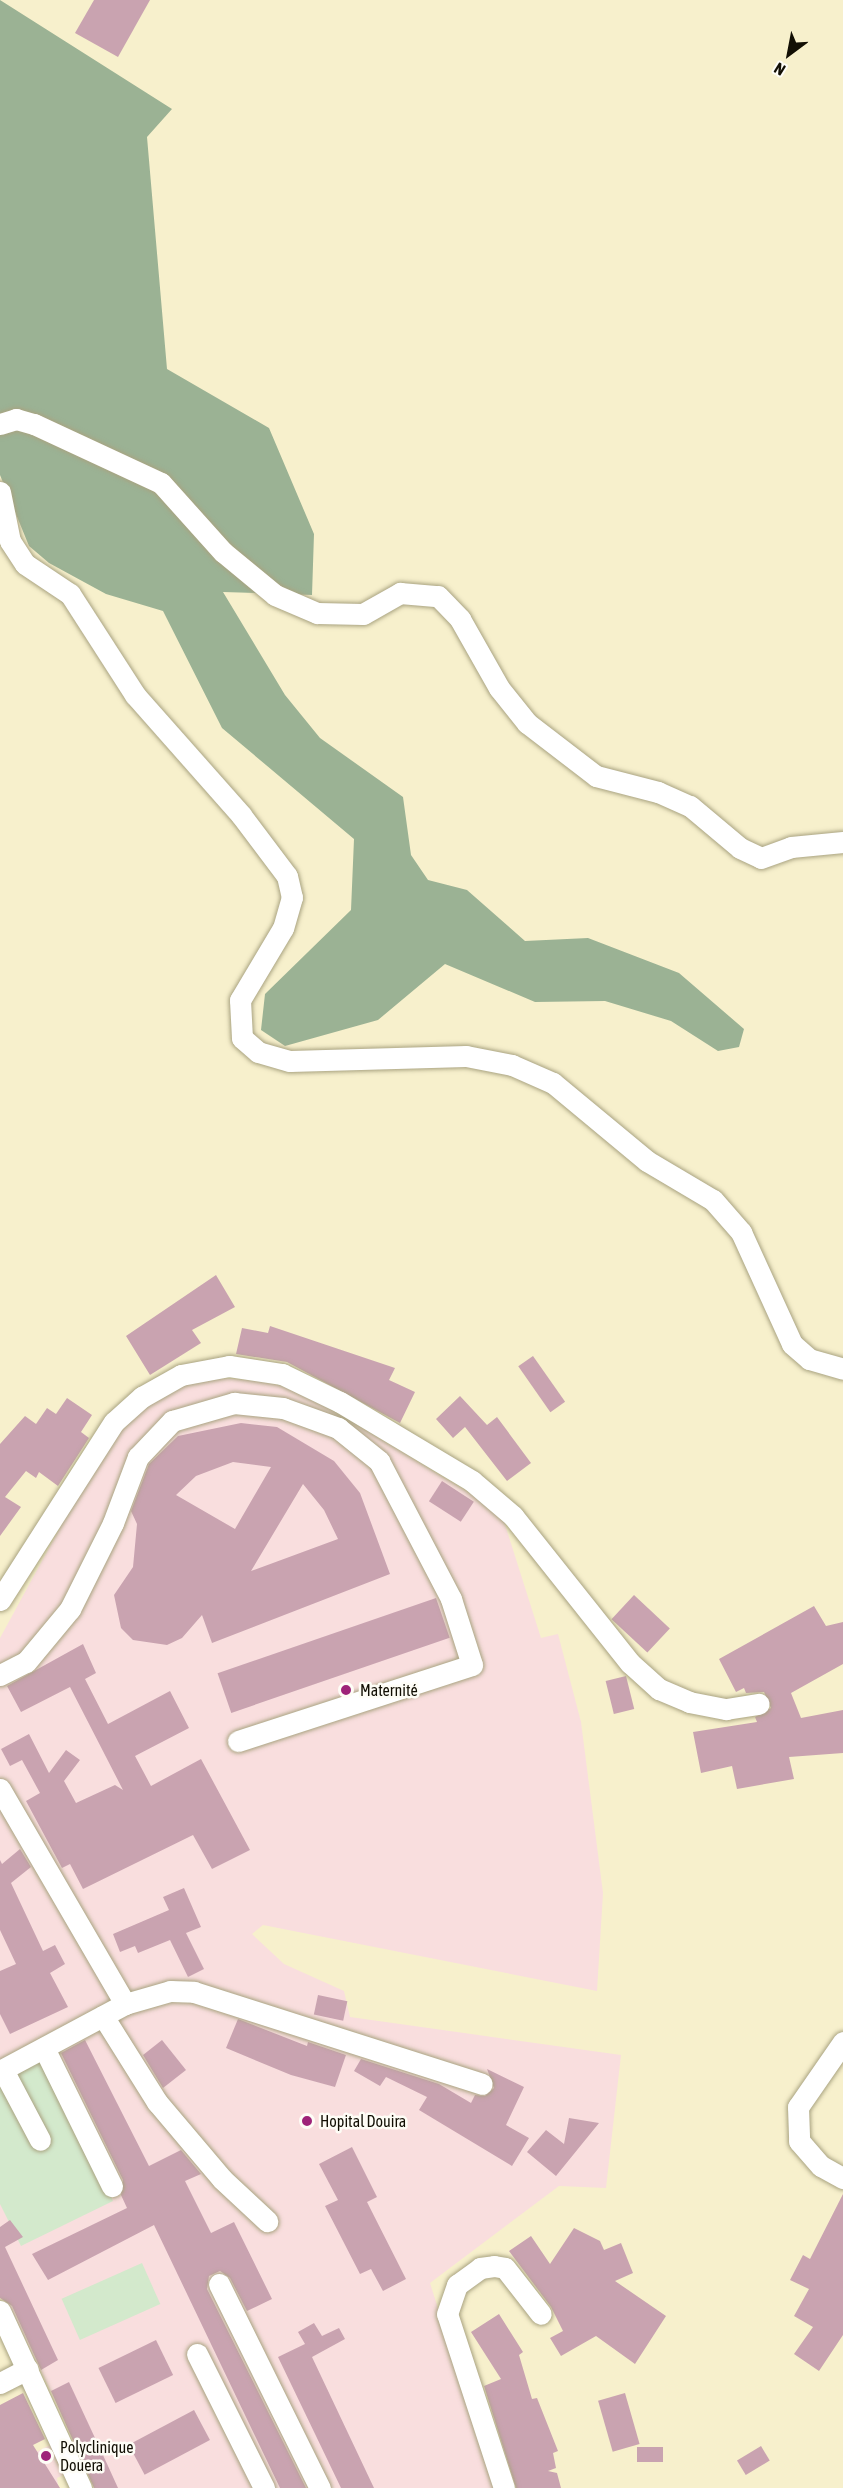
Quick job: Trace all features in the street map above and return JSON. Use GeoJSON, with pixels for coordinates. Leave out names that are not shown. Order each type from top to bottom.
{"type":"FeatureCollection","features":[{"type":"Feature","properties":{"kind":"street"},"geometry":{"type":"LineString","coordinates":[[0,424],[16,419],[34,424],[161,483],[232,560],[275,595],[317,613],[363,614],[400,593],[438,596],[460,619],[499,688],[527,723],[596,776],[658,792],[690,807],[740,848],[761,858],[791,846],[843,842]]}},
{"type":"Feature","properties":{"kind":"street"},"geometry":{"type":"LineString","coordinates":[[0,492],[10,541],[26,564],[70,594],[135,695],[241,815],[286,876],[292,897],[283,928],[240,1000],[242,1038],[258,1052],[290,1061],[466,1056],[512,1065],[553,1083],[638,1154],[713,1200],[741,1232],[792,1344],[809,1359],[843,1369]]}},
{"type":"Feature","properties":{"kind":"street"},"geometry":{"type":"LineString","coordinates":[[0,1600],[114,1422],[142,1397],[181,1375],[229,1366],[282,1374],[331,1397],[472,1481],[513,1516],[630,1663],[659,1689],[689,1702],[726,1709],[759,1704]]}},
{"type":"Feature","properties":{"kind":"street"},"geometry":{"type":"LineString","coordinates":[[0,1675],[26,1662],[70,1609],[113,1523],[138,1457],[172,1421],[234,1403],[283,1408],[338,1428],[379,1461],[452,1599],[472,1665],[238,1741]]}},
{"type":"Feature","properties":{"kind":"street"},"geometry":{"type":"LineString","coordinates":[[0,1789],[125,2004]]}},
{"type":"Feature","properties":{"kind":"street"},"geometry":{"type":"LineString","coordinates":[[40,2140],[1,2070],[125,2004],[170,1991],[194,1992],[483,2084]]}},
{"type":"Feature","properties":{"kind":"street"},"geometry":{"type":"LineString","coordinates":[[103,2016],[157,2102],[222,2179],[267,2221]]}},
{"type":"Feature","properties":{"kind":"street"},"geometry":{"type":"LineString","coordinates":[[843,2042],[798,2107],[799,2141],[821,2166],[843,2178]]}},
{"type":"Feature","properties":{"kind":"street"},"geometry":{"type":"LineString","coordinates":[[44,2048],[112,2186]]}},
{"type":"Feature","properties":{"kind":"street"},"geometry":{"type":"LineString","coordinates":[[504,2488],[447,2314],[457,2285],[480,2268],[494,2266],[505,2268],[542,2314]]}},
{"type":"Feature","properties":{"kind":"street"},"geometry":{"type":"LineString","coordinates":[[219,2284],[320,2488]]}},
{"type":"Feature","properties":{"kind":"street"},"geometry":{"type":"LineString","coordinates":[[0,2311],[81,2488]]}},
{"type":"Feature","properties":{"kind":"street"},"geometry":{"type":"LineString","coordinates":[[197,2354],[264,2488]]}},
{"type":"Feature","properties":{"kind":"street"},"geometry":{"type":"LineString","coordinates":[[0,2383],[28,2369]]}},
{"type":"Feature","properties":{"kind":"shaded area"},"geometry":{"type":"Polygon","coordinates":[[[218,1378],[260,1381],[299,1390],[501,1512],[541,1638],[558,1634],[581,1722],[603,1893],[597,1991],[263,1925],[252,1934],[284,1964],[344,1991],[350,2017],[621,2055],[606,2188],[559,2186],[430,2283],[495,2488],[97,2488],[0,2286],[0,1638],[103,1449],[127,1419],[181,1385],[218,1378]]]}},
{"type":"Feature","properties":{"kind":"shaded area","name":"Polyclinique Douera"},"geometry":{"type":"Polygon","coordinates":[[[56,2442],[71,2471],[57,2478],[58,2485],[53,2488],[0,2470],[56,2442]]]}},
{"type":"Feature","properties":{"kind":"green space"},"geometry":{"type":"Polygon","coordinates":[[[0,0],[172,109],[147,137],[167,369],[269,428],[314,534],[312,595],[223,592],[285,695],[320,738],[403,797],[411,855],[428,880],[467,890],[525,941],[588,938],[679,973],[744,1029],[739,1047],[718,1051],[671,1021],[605,1001],[535,1002],[445,964],[378,1020],[285,1046],[261,1030],[265,994],[351,910],[354,839],[222,728],[163,611],[106,594],[49,563],[29,546],[0,475],[0,0]]]}},
{"type":"Feature","properties":{"kind":"green space"},"geometry":{"type":"Polygon","coordinates":[[[41,2055],[113,2201],[21,2246],[0,2204],[0,2075],[41,2055]]]}},
{"type":"Feature","properties":{"kind":"green space"},"geometry":{"type":"Polygon","coordinates":[[[142,2263],[160,2304],[80,2340],[62,2299],[142,2263]]]}},
{"type":"Feature","properties":{"kind":"building"},"geometry":{"type":"Polygon","coordinates":[[[94,0],[150,0],[118,57],[75,33],[94,0]]]}},
{"type":"Feature","properties":{"kind":"building"},"geometry":{"type":"Polygon","coordinates":[[[216,1275],[235,1307],[192,1330],[201,1343],[150,1375],[126,1336],[216,1275]]]}},
{"type":"Feature","properties":{"kind":"building"},"geometry":{"type":"Polygon","coordinates":[[[270,1326],[395,1368],[389,1380],[415,1392],[400,1423],[287,1362],[236,1354],[242,1328],[268,1333],[270,1326]]]}},
{"type":"Feature","properties":{"kind":"building"},"geometry":{"type":"Polygon","coordinates":[[[533,1356],[565,1402],[550,1412],[518,1366],[533,1356]]]}},
{"type":"Feature","properties":{"kind":"building"},"geometry":{"type":"Polygon","coordinates":[[[460,1396],[487,1425],[497,1417],[531,1463],[507,1481],[465,1427],[453,1438],[436,1419],[460,1396]]]}},
{"type":"Feature","properties":{"kind":"building"},"geometry":{"type":"Polygon","coordinates":[[[67,1398],[92,1415],[81,1432],[89,1438],[58,1486],[39,1472],[36,1478],[26,1471],[5,1497],[21,1507],[0,1536],[0,1444],[25,1416],[36,1424],[47,1408],[56,1414],[67,1398]]]}},
{"type":"Feature","properties":{"kind":"building"},"geometry":{"type":"Polygon","coordinates":[[[241,1423],[277,1427],[334,1461],[360,1493],[390,1574],[212,1643],[202,1615],[182,1638],[167,1645],[133,1640],[121,1628],[114,1595],[133,1567],[137,1524],[131,1511],[149,1464],[178,1436],[241,1423]],[[233,1462],[196,1476],[176,1495],[235,1529],[271,1467],[233,1462]],[[303,1484],[251,1571],[338,1539],[324,1510],[303,1484]]]}},
{"type":"Feature","properties":{"kind":"building"},"geometry":{"type":"Polygon","coordinates":[[[442,1481],[474,1502],[461,1522],[429,1501],[442,1481]]]}},
{"type":"Feature","properties":{"kind":"building"},"geometry":{"type":"Polygon","coordinates":[[[634,1595],[670,1628],[647,1653],[611,1619],[634,1595]]]}},
{"type":"Feature","properties":{"kind":"building"},"geometry":{"type":"Polygon","coordinates":[[[436,1598],[450,1638],[231,1713],[218,1673],[436,1598]]]}},
{"type":"Feature","properties":{"kind":"building"},"geometry":{"type":"Polygon","coordinates":[[[814,1606],[826,1626],[843,1622],[843,1664],[791,1693],[801,1718],[843,1710],[843,1753],[789,1757],[794,1779],[737,1789],[732,1766],[701,1773],[693,1732],[757,1722],[755,1717],[771,1708],[764,1692],[746,1693],[744,1688],[736,1692],[719,1659],[814,1606]]]}},
{"type":"Feature","properties":{"kind":"building"},"geometry":{"type":"Polygon","coordinates":[[[83,1644],[96,1673],[85,1679],[108,1724],[170,1691],[189,1728],[135,1756],[151,1786],[201,1759],[250,1850],[212,1869],[193,1835],[83,1889],[70,1864],[62,1868],[26,1801],[40,1793],[22,1760],[10,1766],[1,1749],[29,1734],[49,1773],[66,1750],[80,1760],[64,1781],[76,1803],[115,1785],[123,1790],[70,1687],[21,1712],[7,1686],[83,1644]]]}},
{"type":"Feature","properties":{"kind":"building"},"geometry":{"type":"Polygon","coordinates":[[[626,1676],[634,1709],[614,1714],[606,1681],[626,1676]]]}},
{"type":"Feature","properties":{"kind":"building"},"geometry":{"type":"Polygon","coordinates":[[[20,1849],[31,1867],[11,1883],[43,1951],[55,1945],[65,1964],[50,1973],[68,2007],[10,2034],[0,2014],[0,1971],[16,1964],[0,1930],[0,1860],[2,1864],[20,1849]]]}},
{"type":"Feature","properties":{"kind":"building"},"geometry":{"type":"Polygon","coordinates":[[[184,1888],[201,1927],[186,1933],[204,1969],[188,1977],[170,1940],[138,1953],[135,1946],[120,1952],[113,1934],[169,1910],[163,1897],[184,1888]]]}},
{"type":"Feature","properties":{"kind":"building"},"geometry":{"type":"Polygon","coordinates":[[[318,1995],[347,2001],[343,2021],[314,2015],[318,1995]]]}},
{"type":"Feature","properties":{"kind":"building"},"geometry":{"type":"Polygon","coordinates":[[[238,2019],[307,2046],[308,2042],[346,2055],[335,2087],[291,2075],[226,2048],[238,2019]]]}},
{"type":"Feature","properties":{"kind":"building"},"geometry":{"type":"Polygon","coordinates":[[[85,2040],[149,2166],[181,2150],[201,2174],[185,2181],[211,2233],[234,2222],[272,2299],[247,2311],[230,2278],[220,2271],[209,2276],[207,2289],[306,2488],[280,2488],[154,2225],[48,2280],[32,2254],[127,2208],[121,2195],[123,2180],[61,2053],[85,2040]]]}},
{"type":"Feature","properties":{"kind":"building"},"geometry":{"type":"Polygon","coordinates":[[[162,2040],[186,2070],[163,2088],[143,2055],[162,2040]]]}},
{"type":"Feature","properties":{"kind":"building"},"geometry":{"type":"Polygon","coordinates":[[[361,2059],[439,2084],[471,2103],[475,2095],[485,2096],[494,2088],[487,2069],[524,2087],[506,2125],[529,2138],[512,2166],[419,2110],[427,2097],[386,2077],[380,2086],[354,2071],[361,2059]]]}},
{"type":"Feature","properties":{"kind":"building"},"geometry":{"type":"Polygon","coordinates":[[[569,2118],[599,2123],[556,2176],[527,2152],[546,2130],[564,2144],[569,2118]]]}},
{"type":"Feature","properties":{"kind":"building"},"geometry":{"type":"Polygon","coordinates":[[[352,2147],[377,2197],[367,2202],[406,2279],[383,2291],[371,2269],[360,2274],[325,2206],[338,2200],[319,2164],[352,2147]]]}},
{"type":"Feature","properties":{"kind":"building"},"geometry":{"type":"Polygon","coordinates":[[[843,2194],[843,2335],[819,2371],[794,2354],[813,2327],[794,2316],[809,2289],[790,2280],[803,2255],[810,2259],[843,2194]]]}},
{"type":"Feature","properties":{"kind":"building"},"geometry":{"type":"Polygon","coordinates":[[[10,2220],[23,2237],[5,2247],[58,2360],[41,2370],[12,2306],[0,2298],[0,2227],[10,2220]]]}},
{"type":"Feature","properties":{"kind":"building"},"geometry":{"type":"Polygon","coordinates":[[[574,2228],[600,2241],[604,2250],[621,2243],[633,2273],[615,2281],[666,2316],[635,2364],[596,2336],[561,2356],[550,2338],[563,2331],[551,2307],[509,2251],[531,2236],[550,2264],[574,2228]]]}},
{"type":"Feature","properties":{"kind":"building"},"geometry":{"type":"Polygon","coordinates":[[[499,2314],[523,2352],[519,2355],[532,2399],[537,2398],[558,2451],[553,2453],[556,2468],[548,2471],[557,2473],[561,2488],[516,2488],[484,2386],[501,2379],[471,2332],[499,2314]]]}},
{"type":"Feature","properties":{"kind":"building"},"geometry":{"type":"Polygon","coordinates":[[[314,2323],[322,2336],[339,2328],[345,2339],[312,2357],[374,2488],[341,2488],[278,2357],[305,2344],[298,2332],[314,2323]]]}},
{"type":"Feature","properties":{"kind":"building"},"geometry":{"type":"Polygon","coordinates":[[[156,2340],[173,2375],[116,2403],[98,2368],[156,2340]]]}},
{"type":"Feature","properties":{"kind":"building"},"geometry":{"type":"Polygon","coordinates":[[[69,2382],[118,2488],[94,2488],[51,2391],[69,2382]]]}},
{"type":"Feature","properties":{"kind":"building"},"geometry":{"type":"Polygon","coordinates":[[[23,2393],[45,2439],[33,2445],[60,2488],[0,2488],[0,2405],[23,2393]]]}},
{"type":"Feature","properties":{"kind":"building"},"geometry":{"type":"Polygon","coordinates":[[[625,2393],[640,2444],[613,2452],[598,2401],[625,2393]]]}},
{"type":"Feature","properties":{"kind":"building"},"geometry":{"type":"Polygon","coordinates":[[[194,2410],[210,2440],[145,2475],[129,2445],[194,2410]]]}},
{"type":"Feature","properties":{"kind":"building"},"geometry":{"type":"Polygon","coordinates":[[[761,2446],[770,2461],[746,2475],[737,2460],[761,2446]]]}},
{"type":"Feature","properties":{"kind":"building"},"geometry":{"type":"Polygon","coordinates":[[[637,2447],[663,2447],[663,2462],[637,2462],[637,2447]]]}},
{"type":"Feature","properties":{"kind":"place","name":"Maternité"},"geometry":{"type":"Point","coordinates":[346,1690]}},
{"type":"Feature","properties":{"kind":"place","name":"Hopital Douira"},"geometry":{"type":"Point","coordinates":[307,2121]}},
{"type":"Feature","properties":{"kind":"place","name":"Polyclinique Douera"},"geometry":{"type":"Point","coordinates":[46,2456]}}]}
